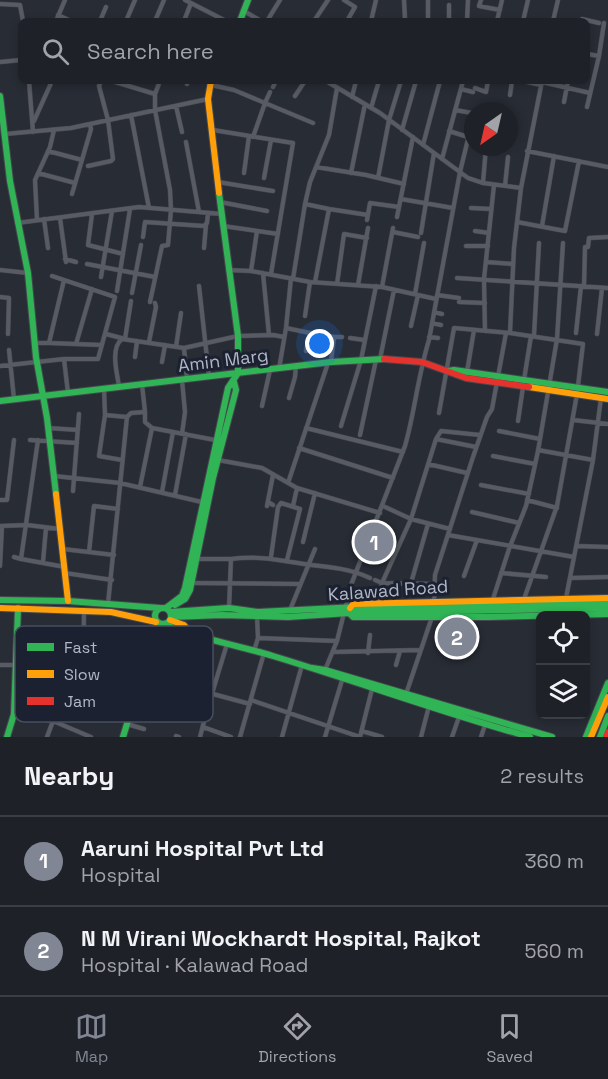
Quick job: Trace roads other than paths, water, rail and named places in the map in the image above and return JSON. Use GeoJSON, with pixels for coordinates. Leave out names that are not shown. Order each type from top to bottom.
{"type":"FeatureCollection","features":[{"type":"Feature","properties":{"kind":"main road"},"geometry":{"type":"LineString","coordinates":[[241,18],[247,0]]}},
{"type":"Feature","properties":{"kind":"main road"},"geometry":{"type":"LineString","coordinates":[[160,623],[154,614],[168,612],[185,599],[191,583],[228,388],[238,373],[238,336],[208,99],[211,84]]}},
{"type":"Feature","properties":{"kind":"main road"},"geometry":{"type":"LineString","coordinates":[[0,96],[17,224],[28,273],[37,362],[50,441],[68,601]]}},
{"type":"Feature","properties":{"kind":"main road","name":"Amin Marg"},"geometry":{"type":"LineString","coordinates":[[0,401],[361,360],[422,362],[453,375],[550,387],[604,398]]}},
{"type":"Feature","properties":{"kind":"main road","name":"Amin Marg"},"geometry":{"type":"LineString","coordinates":[[447,371],[498,380]]}},
{"type":"Feature","properties":{"kind":"main road"},"geometry":{"type":"LineString","coordinates":[[159,626],[182,596],[185,588],[236,390],[234,382]]}},
{"type":"Feature","properties":{"kind":"main road","name":"Amin Marg"},"geometry":{"type":"LineString","coordinates":[[578,392],[608,392]]}},
{"type":"Feature","properties":{"kind":"main road","name":"Kalawad Road"},"geometry":{"type":"LineString","coordinates":[[608,600],[493,599],[353,604],[350,610],[353,617],[608,614]]}},
{"type":"Feature","properties":{"kind":"main road","name":"Kalawad Road"},"geometry":{"type":"LineString","coordinates":[[0,600],[68,601],[145,606],[168,612],[257,617],[288,617],[350,610]]}},
{"type":"Feature","properties":{"kind":"main road"},"geometry":{"type":"LineString","coordinates":[[350,610],[608,600]]}},
{"type":"Feature","properties":{"kind":"main road"},"geometry":{"type":"LineString","coordinates":[[144,619],[145,606]]}},
{"type":"Feature","properties":{"kind":"main road"},"geometry":{"type":"LineString","coordinates":[[0,608],[111,612],[168,626]]}},
{"type":"Feature","properties":{"kind":"main road"},"geometry":{"type":"LineString","coordinates":[[17,626],[18,608]]}},
{"type":"Feature","properties":{"kind":"main road","name":"Kalawad Road"},"geometry":{"type":"LineString","coordinates":[[168,612],[229,608],[258,612],[350,610]]}},
{"type":"Feature","properties":{"kind":"main road"},"geometry":{"type":"LineString","coordinates":[[350,610],[608,608]]}},
{"type":"Feature","properties":{"kind":"main road"},"geometry":{"type":"LineString","coordinates":[[168,612],[184,626]]}},
{"type":"Feature","properties":{"kind":"main road"},"geometry":{"type":"LineString","coordinates":[[213,640],[312,668],[326,669],[372,689],[552,737]]}},
{"type":"Feature","properties":{"kind":"main road"},"geometry":{"type":"LineString","coordinates":[[312,668],[316,671],[406,694],[459,717],[508,734],[530,737]]}},
{"type":"Feature","properties":{"kind":"main road"},"geometry":{"type":"LineString","coordinates":[[586,737],[608,683]]}},
{"type":"Feature","properties":{"kind":"main road"},"geometry":{"type":"LineString","coordinates":[[7,737],[14,714],[15,690]]}},
{"type":"Feature","properties":{"kind":"main road"},"geometry":{"type":"LineString","coordinates":[[591,737],[608,697]]}},
{"type":"Feature","properties":{"kind":"main road"},"geometry":{"type":"LineString","coordinates":[[600,737],[608,716]]}},
{"type":"Feature","properties":{"kind":"main road"},"geometry":{"type":"LineString","coordinates":[[123,737],[127,724]]}},
{"type":"Feature","properties":{"kind":"main road"},"geometry":{"type":"LineString","coordinates":[[606,737],[608,732]]}},
{"type":"Feature","properties":{"kind":"street"},"geometry":{"type":"LineString","coordinates":[[57,18],[64,0]]}},
{"type":"Feature","properties":{"kind":"street"},"geometry":{"type":"LineString","coordinates":[[127,18],[135,0]]}},
{"type":"Feature","properties":{"kind":"street"},"geometry":{"type":"LineString","coordinates":[[156,18],[164,0]]}},
{"type":"Feature","properties":{"kind":"street"},"geometry":{"type":"LineString","coordinates":[[185,0],[220,18]]}},
{"type":"Feature","properties":{"kind":"street"},"geometry":{"type":"LineString","coordinates":[[269,18],[279,0]]}},
{"type":"Feature","properties":{"kind":"street"},"geometry":{"type":"LineString","coordinates":[[316,18],[328,0]]}},
{"type":"Feature","properties":{"kind":"street"},"geometry":{"type":"LineString","coordinates":[[344,0],[355,7],[348,18]]}},
{"type":"Feature","properties":{"kind":"street"},"geometry":{"type":"LineString","coordinates":[[372,18],[376,0]]}},
{"type":"Feature","properties":{"kind":"street"},"geometry":{"type":"LineString","coordinates":[[404,0],[405,18]]}},
{"type":"Feature","properties":{"kind":"street"},"geometry":{"type":"LineString","coordinates":[[428,0],[428,18]]}},
{"type":"Feature","properties":{"kind":"street"},"geometry":{"type":"LineString","coordinates":[[467,18],[468,0]]}},
{"type":"Feature","properties":{"kind":"street"},"geometry":{"type":"LineString","coordinates":[[481,0],[479,6],[500,9]]}},
{"type":"Feature","properties":{"kind":"street"},"geometry":{"type":"LineString","coordinates":[[498,18],[502,0]]}},
{"type":"Feature","properties":{"kind":"street"},"geometry":{"type":"LineString","coordinates":[[524,18],[528,0]]}},
{"type":"Feature","properties":{"kind":"street"},"geometry":{"type":"LineString","coordinates":[[554,18],[557,0]]}},
{"type":"Feature","properties":{"kind":"street"},"geometry":{"type":"LineString","coordinates":[[185,18],[191,3]]}},
{"type":"Feature","properties":{"kind":"street"},"geometry":{"type":"LineString","coordinates":[[0,4],[20,5],[22,18]]}},
{"type":"Feature","properties":{"kind":"street"},"geometry":{"type":"LineString","coordinates":[[449,5],[449,18]]}},
{"type":"Feature","properties":{"kind":"street"},"geometry":{"type":"LineString","coordinates":[[101,18],[105,7]]}},
{"type":"Feature","properties":{"kind":"street"},"geometry":{"type":"LineString","coordinates":[[244,11],[256,18]]}},
{"type":"Feature","properties":{"kind":"street"},"geometry":{"type":"LineString","coordinates":[[58,15],[64,18]]}},
{"type":"Feature","properties":{"kind":"street"},"geometry":{"type":"LineString","coordinates":[[587,107],[599,56],[602,23],[590,21]]}},
{"type":"Feature","properties":{"kind":"street"},"geometry":{"type":"LineString","coordinates":[[590,54],[599,56]]}},
{"type":"Feature","properties":{"kind":"street"},"geometry":{"type":"LineString","coordinates":[[0,62],[18,60]]}},
{"type":"Feature","properties":{"kind":"street"},"geometry":{"type":"LineString","coordinates":[[29,84],[33,132]]}},
{"type":"Feature","properties":{"kind":"street"},"geometry":{"type":"LineString","coordinates":[[33,124],[51,84]]}},
{"type":"Feature","properties":{"kind":"street"},"geometry":{"type":"LineString","coordinates":[[88,166],[114,159],[100,84]]}},
{"type":"Feature","properties":{"kind":"street"},"geometry":{"type":"LineString","coordinates":[[130,84],[155,94]]}},
{"type":"Feature","properties":{"kind":"street"},"geometry":{"type":"LineString","coordinates":[[149,342],[156,308],[153,302],[156,277],[162,246],[168,245],[171,210],[155,110],[155,94],[159,84]]}},
{"type":"Feature","properties":{"kind":"street"},"geometry":{"type":"LineString","coordinates":[[214,84],[313,123]]}},
{"type":"Feature","properties":{"kind":"street"},"geometry":{"type":"LineString","coordinates":[[244,173],[251,136],[274,84]]}},
{"type":"Feature","properties":{"kind":"street"},"geometry":{"type":"LineString","coordinates":[[295,96],[303,84]]}},
{"type":"Feature","properties":{"kind":"street"},"geometry":{"type":"LineString","coordinates":[[331,84],[389,120],[468,178],[483,183],[521,188]]}},
{"type":"Feature","properties":{"kind":"street"},"geometry":{"type":"LineString","coordinates":[[352,97],[355,84]]}},
{"type":"Feature","properties":{"kind":"street"},"geometry":{"type":"LineString","coordinates":[[371,108],[378,84]]}},
{"type":"Feature","properties":{"kind":"street"},"geometry":{"type":"LineString","coordinates":[[378,178],[389,120],[400,84]]}},
{"type":"Feature","properties":{"kind":"street"},"geometry":{"type":"LineString","coordinates":[[402,130],[415,84]]}},
{"type":"Feature","properties":{"kind":"street"},"geometry":{"type":"LineString","coordinates":[[423,145],[439,84]]}},
{"type":"Feature","properties":{"kind":"street"},"geometry":{"type":"LineString","coordinates":[[442,159],[462,84]]}},
{"type":"Feature","properties":{"kind":"street"},"geometry":{"type":"LineString","coordinates":[[461,88],[486,92],[487,84]]}},
{"type":"Feature","properties":{"kind":"street"},"geometry":{"type":"LineString","coordinates":[[510,95],[512,84]]}},
{"type":"Feature","properties":{"kind":"street"},"geometry":{"type":"LineString","coordinates":[[434,601],[435,575],[480,435],[492,409],[508,333],[521,188],[541,84]]}},
{"type":"Feature","properties":{"kind":"street"},"geometry":{"type":"LineString","coordinates":[[546,84],[590,93]]}},
{"type":"Feature","properties":{"kind":"street"},"geometry":{"type":"LineString","coordinates":[[564,102],[567,84]]}},
{"type":"Feature","properties":{"kind":"street"},"geometry":{"type":"LineString","coordinates":[[279,369],[305,204],[329,135],[337,88]]}},
{"type":"Feature","properties":{"kind":"street"},"geometry":{"type":"LineString","coordinates":[[4,134],[54,130],[90,124],[208,99]]}},
{"type":"Feature","properties":{"kind":"street"},"geometry":{"type":"LineString","coordinates":[[351,172],[365,104]]}},
{"type":"Feature","properties":{"kind":"street"},"geometry":{"type":"LineString","coordinates":[[176,106],[182,132]]}},
{"type":"Feature","properties":{"kind":"street"},"geometry":{"type":"LineString","coordinates":[[455,110],[464,112]]}},
{"type":"Feature","properties":{"kind":"street"},"geometry":{"type":"LineString","coordinates":[[131,115],[149,208]]}},
{"type":"Feature","properties":{"kind":"street"},"geometry":{"type":"LineString","coordinates":[[72,194],[91,129],[90,124]]}},
{"type":"Feature","properties":{"kind":"street"},"geometry":{"type":"LineString","coordinates":[[37,220],[34,184],[54,130]]}},
{"type":"Feature","properties":{"kind":"street"},"geometry":{"type":"LineString","coordinates":[[213,130],[293,143],[271,274]]}},
{"type":"Feature","properties":{"kind":"street"},"geometry":{"type":"LineString","coordinates":[[326,669],[350,610],[357,572],[412,424],[422,362],[430,337],[468,136],[449,131]]}},
{"type":"Feature","properties":{"kind":"street"},"geometry":{"type":"LineString","coordinates":[[397,217],[413,137]]}},
{"type":"Feature","properties":{"kind":"street"},"geometry":{"type":"LineString","coordinates":[[264,178],[271,140]]}},
{"type":"Feature","properties":{"kind":"street"},"geometry":{"type":"LineString","coordinates":[[186,142],[199,212]]}},
{"type":"Feature","properties":{"kind":"street"},"geometry":{"type":"LineString","coordinates":[[48,151],[82,160]]}},
{"type":"Feature","properties":{"kind":"street"},"geometry":{"type":"LineString","coordinates":[[527,151],[608,167]]}},
{"type":"Feature","properties":{"kind":"street"},"geometry":{"type":"LineString","coordinates":[[382,287],[393,230],[420,235],[434,153]]}},
{"type":"Feature","properties":{"kind":"street"},"geometry":{"type":"LineString","coordinates":[[483,183],[485,156]]}},
{"type":"Feature","properties":{"kind":"street"},"geometry":{"type":"LineString","coordinates":[[542,226],[554,156]]}},
{"type":"Feature","properties":{"kind":"street"},"geometry":{"type":"LineString","coordinates":[[505,186],[508,157]]}},
{"type":"Feature","properties":{"kind":"street"},"geometry":{"type":"LineString","coordinates":[[517,222],[566,231],[579,161]]}},
{"type":"Feature","properties":{"kind":"street"},"geometry":{"type":"LineString","coordinates":[[0,168],[9,167]]}},
{"type":"Feature","properties":{"kind":"street"},"geometry":{"type":"LineString","coordinates":[[316,167],[404,184]]}},
{"type":"Feature","properties":{"kind":"street"},"geometry":{"type":"LineString","coordinates":[[38,173],[75,183]]}},
{"type":"Feature","properties":{"kind":"street"},"geometry":{"type":"LineString","coordinates":[[218,182],[273,191]]}},
{"type":"Feature","properties":{"kind":"street"},"geometry":{"type":"LineString","coordinates":[[485,331],[484,279],[494,185]]}},
{"type":"Feature","properties":{"kind":"street"},"geometry":{"type":"LineString","coordinates":[[401,199],[453,208]]}},
{"type":"Feature","properties":{"kind":"street"},"geometry":{"type":"LineString","coordinates":[[220,202],[267,211]]}},
{"type":"Feature","properties":{"kind":"street"},"geometry":{"type":"LineString","coordinates":[[305,204],[368,217],[370,202],[399,207]]}},
{"type":"Feature","properties":{"kind":"street"},"geometry":{"type":"LineString","coordinates":[[17,224],[149,208],[222,214]]}},
{"type":"Feature","properties":{"kind":"street"},"geometry":{"type":"LineString","coordinates":[[471,208],[491,210]]}},
{"type":"Feature","properties":{"kind":"street"},"geometry":{"type":"LineString","coordinates":[[117,291],[130,209]]}},
{"type":"Feature","properties":{"kind":"street"},"geometry":{"type":"LineString","coordinates":[[305,316],[328,209]]}},
{"type":"Feature","properties":{"kind":"street"},"geometry":{"type":"LineString","coordinates":[[101,278],[112,211]]}},
{"type":"Feature","properties":{"kind":"street"},"geometry":{"type":"LineString","coordinates":[[204,248],[208,213]]}},
{"type":"Feature","properties":{"kind":"street"},"geometry":{"type":"LineString","coordinates":[[92,214],[88,245],[123,254]]}},
{"type":"Feature","properties":{"kind":"street"},"geometry":{"type":"LineString","coordinates":[[60,218],[65,260],[76,262]]}},
{"type":"Feature","properties":{"kind":"street"},"geometry":{"type":"LineString","coordinates":[[44,219],[48,248]]}},
{"type":"Feature","properties":{"kind":"street"},"geometry":{"type":"LineString","coordinates":[[143,237],[145,222],[206,225]]}},
{"type":"Feature","properties":{"kind":"street"},"geometry":{"type":"LineString","coordinates":[[223,226],[278,234]]}},
{"type":"Feature","properties":{"kind":"street"},"geometry":{"type":"LineString","coordinates":[[358,285],[368,228]]}},
{"type":"Feature","properties":{"kind":"street"},"geometry":{"type":"LineString","coordinates":[[251,271],[257,231]]}},
{"type":"Feature","properties":{"kind":"street"},"geometry":{"type":"LineString","coordinates":[[475,231],[489,232]]}},
{"type":"Feature","properties":{"kind":"street"},"geometry":{"type":"LineString","coordinates":[[337,284],[344,234],[367,238]]}},
{"type":"Feature","properties":{"kind":"street"},"geometry":{"type":"LineString","coordinates":[[576,333],[589,238],[608,237]]}},
{"type":"Feature","properties":{"kind":"street"},"geometry":{"type":"LineString","coordinates":[[411,326],[424,243]]}},
{"type":"Feature","properties":{"kind":"street"},"geometry":{"type":"LineString","coordinates":[[518,421],[533,336],[539,243]]}},
{"type":"Feature","properties":{"kind":"street"},"geometry":{"type":"LineString","coordinates":[[493,599],[529,494],[536,464],[557,339],[563,243]]}},
{"type":"Feature","properties":{"kind":"street"},"geometry":{"type":"LineString","coordinates":[[132,293],[141,245]]}},
{"type":"Feature","properties":{"kind":"street"},"geometry":{"type":"LineString","coordinates":[[466,246],[488,246]]}},
{"type":"Feature","properties":{"kind":"street"},"geometry":{"type":"LineString","coordinates":[[486,262],[513,264]]}},
{"type":"Feature","properties":{"kind":"street"},"geometry":{"type":"LineString","coordinates":[[87,264],[156,277]]}},
{"type":"Feature","properties":{"kind":"street"},"geometry":{"type":"LineString","coordinates":[[0,270],[28,273]]}},
{"type":"Feature","properties":{"kind":"street"},"geometry":{"type":"LineString","coordinates":[[228,270],[251,271],[313,282],[376,286],[416,295],[485,303]]}},
{"type":"Feature","properties":{"kind":"street"},"geometry":{"type":"LineString","coordinates":[[263,273],[269,335]]}},
{"type":"Feature","properties":{"kind":"street"},"geometry":{"type":"LineString","coordinates":[[0,366],[64,359],[98,359],[115,297],[52,276]]}},
{"type":"Feature","properties":{"kind":"street"},"geometry":{"type":"LineString","coordinates":[[457,278],[608,288]]}},
{"type":"Feature","properties":{"kind":"street"},"geometry":{"type":"LineString","coordinates":[[49,343],[64,280]]}},
{"type":"Feature","properties":{"kind":"street"},"geometry":{"type":"LineString","coordinates":[[199,286],[209,376]]}},
{"type":"Feature","properties":{"kind":"street"},"geometry":{"type":"LineString","coordinates":[[341,426],[361,360],[376,286]]}},
{"type":"Feature","properties":{"kind":"street"},"geometry":{"type":"LineString","coordinates":[[597,334],[602,288]]}},
{"type":"Feature","properties":{"kind":"street"},"geometry":{"type":"LineString","coordinates":[[76,345],[93,289]]}},
{"type":"Feature","properties":{"kind":"street"},"geometry":{"type":"LineString","coordinates":[[360,435],[394,290]]}},
{"type":"Feature","properties":{"kind":"street"},"geometry":{"type":"LineString","coordinates":[[0,297],[9,298],[8,334]]}},
{"type":"Feature","properties":{"kind":"street"},"geometry":{"type":"LineString","coordinates":[[119,386],[116,350],[120,340],[124,339],[131,301]]}},
{"type":"Feature","properties":{"kind":"street"},"geometry":{"type":"LineString","coordinates":[[435,312],[442,314]]}},
{"type":"Feature","properties":{"kind":"street"},"geometry":{"type":"LineString","coordinates":[[176,347],[181,313]]}},
{"type":"Feature","properties":{"kind":"street"},"geometry":{"type":"LineString","coordinates":[[433,321],[441,325]]}},
{"type":"Feature","properties":{"kind":"street"},"geometry":{"type":"LineString","coordinates":[[0,324],[7,325]]}},
{"type":"Feature","properties":{"kind":"street"},"geometry":{"type":"LineString","coordinates":[[286,328],[342,337]]}},
{"type":"Feature","properties":{"kind":"street"},"geometry":{"type":"LineString","coordinates":[[439,413],[454,328],[583,344],[578,392],[556,508],[524,599]]}},
{"type":"Feature","properties":{"kind":"street"},"geometry":{"type":"LineString","coordinates":[[467,373],[474,330]]}},
{"type":"Feature","properties":{"kind":"street"},"geometry":{"type":"LineString","coordinates":[[306,351],[310,333]]}},
{"type":"Feature","properties":{"kind":"street"},"geometry":{"type":"LineString","coordinates":[[106,334],[184,348],[238,336],[284,337]]}},
{"type":"Feature","properties":{"kind":"street"},"geometry":{"type":"LineString","coordinates":[[288,483],[330,362],[334,337]]}},
{"type":"Feature","properties":{"kind":"street"},"geometry":{"type":"LineString","coordinates":[[430,337],[438,338]]}},
{"type":"Feature","properties":{"kind":"street"},"geometry":{"type":"LineString","coordinates":[[350,338],[364,340]]}},
{"type":"Feature","properties":{"kind":"street"},"geometry":{"type":"LineString","coordinates":[[135,357],[137,341]]}},
{"type":"Feature","properties":{"kind":"street"},"geometry":{"type":"LineString","coordinates":[[35,343],[102,345]]}},
{"type":"Feature","properties":{"kind":"street"},"geometry":{"type":"LineString","coordinates":[[162,362],[165,345]]}},
{"type":"Feature","properties":{"kind":"street"},"geometry":{"type":"LineString","coordinates":[[175,495],[184,434],[184,348]]}},
{"type":"Feature","properties":{"kind":"street"},"geometry":{"type":"LineString","coordinates":[[9,350],[14,399]]}},
{"type":"Feature","properties":{"kind":"street"},"geometry":{"type":"LineString","coordinates":[[64,359],[69,393]]}},
{"type":"Feature","properties":{"kind":"street"},"geometry":{"type":"LineString","coordinates":[[289,398],[296,377],[296,366]]}},
{"type":"Feature","properties":{"kind":"street"},"geometry":{"type":"LineString","coordinates":[[262,406],[270,370]]}},
{"type":"Feature","properties":{"kind":"street"},"geometry":{"type":"LineString","coordinates":[[142,384],[145,422],[153,428],[215,441]]}},
{"type":"Feature","properties":{"kind":"street"},"geometry":{"type":"LineString","coordinates":[[104,388],[105,415],[99,456],[122,460]]}},
{"type":"Feature","properties":{"kind":"street"},"geometry":{"type":"LineString","coordinates":[[566,598],[604,398]]}},
{"type":"Feature","properties":{"kind":"street"},"geometry":{"type":"LineString","coordinates":[[108,604],[127,417],[131,413],[145,412]]}},
{"type":"Feature","properties":{"kind":"street"},"geometry":{"type":"LineString","coordinates":[[73,491],[79,414]]}},
{"type":"Feature","properties":{"kind":"street"},"geometry":{"type":"LineString","coordinates":[[105,415],[127,417]]}},
{"type":"Feature","properties":{"kind":"street"},"geometry":{"type":"LineString","coordinates":[[573,420],[608,424]]}},
{"type":"Feature","properties":{"kind":"street"},"geometry":{"type":"LineString","coordinates":[[48,428],[78,430]]}},
{"type":"Feature","properties":{"kind":"street"},"geometry":{"type":"LineString","coordinates":[[140,487],[153,428]]}},
{"type":"Feature","properties":{"kind":"street"},"geometry":{"type":"LineString","coordinates":[[306,428],[403,452]]}},
{"type":"Feature","properties":{"kind":"street"},"geometry":{"type":"LineString","coordinates":[[380,603],[382,583],[411,519],[436,439],[441,431],[480,435]]}},
{"type":"Feature","properties":{"kind":"street"},"geometry":{"type":"LineString","coordinates":[[499,431],[540,439]]}},
{"type":"Feature","properties":{"kind":"street"},"geometry":{"type":"LineString","coordinates":[[162,492],[173,432]]}},
{"type":"Feature","properties":{"kind":"street"},"geometry":{"type":"LineString","coordinates":[[436,439],[476,447]]}},
{"type":"Feature","properties":{"kind":"street"},"geometry":{"type":"LineString","coordinates":[[0,500],[8,500],[14,440]]}},
{"type":"Feature","properties":{"kind":"street"},"geometry":{"type":"LineString","coordinates":[[30,440],[77,443]]}},
{"type":"Feature","properties":{"kind":"street"},"geometry":{"type":"LineString","coordinates":[[21,559],[38,440]]}},
{"type":"Feature","properties":{"kind":"street"},"geometry":{"type":"LineString","coordinates":[[299,448],[393,478]]}},
{"type":"Feature","properties":{"kind":"street"},"geometry":{"type":"LineString","coordinates":[[538,450],[592,460]]}},
{"type":"Feature","properties":{"kind":"street"},"geometry":{"type":"LineString","coordinates":[[493,456],[536,464]]}},
{"type":"Feature","properties":{"kind":"street"},"geometry":{"type":"LineString","coordinates":[[218,460],[262,468],[297,488],[380,513]]}},
{"type":"Feature","properties":{"kind":"street"},"geometry":{"type":"LineString","coordinates":[[428,464],[467,473]]}},
{"type":"Feature","properties":{"kind":"street"},"geometry":{"type":"LineString","coordinates":[[273,475],[267,504],[273,504]]}},
{"type":"Feature","properties":{"kind":"street"},"geometry":{"type":"LineString","coordinates":[[53,476],[120,483],[206,503]]}},
{"type":"Feature","properties":{"kind":"street"},"geometry":{"type":"LineString","coordinates":[[481,485],[529,494]]}},
{"type":"Feature","properties":{"kind":"street"},"geometry":{"type":"LineString","coordinates":[[293,506],[297,488]]}},
{"type":"Feature","properties":{"kind":"street"},"geometry":{"type":"LineString","coordinates":[[303,542],[315,493]]}},
{"type":"Feature","properties":{"kind":"street"},"geometry":{"type":"LineString","coordinates":[[527,500],[556,508]]}},
{"type":"Feature","properties":{"kind":"street"},"geometry":{"type":"LineString","coordinates":[[271,557],[279,504],[293,506],[300,509],[300,513],[287,560]]}},
{"type":"Feature","properties":{"kind":"street"},"geometry":{"type":"LineString","coordinates":[[89,552],[94,506],[118,509]]}},
{"type":"Feature","properties":{"kind":"street"},"geometry":{"type":"LineString","coordinates":[[382,506],[411,519],[450,529]]}},
{"type":"Feature","properties":{"kind":"street"},"geometry":{"type":"LineString","coordinates":[[472,512],[519,523]]}},
{"type":"Feature","properties":{"kind":"street"},"geometry":{"type":"LineString","coordinates":[[411,583],[428,524]]}},
{"type":"Feature","properties":{"kind":"street"},"geometry":{"type":"LineString","coordinates":[[0,566],[1,526],[27,525],[60,529]]}},
{"type":"Feature","properties":{"kind":"street"},"geometry":{"type":"LineString","coordinates":[[43,562],[46,528]]}},
{"type":"Feature","properties":{"kind":"street"},"geometry":{"type":"LineString","coordinates":[[448,535],[574,557]]}},
{"type":"Feature","properties":{"kind":"street"},"geometry":{"type":"LineString","coordinates":[[464,576],[477,540]]}},
{"type":"Feature","properties":{"kind":"street"},"geometry":{"type":"LineString","coordinates":[[576,546],[608,547]]}},
{"type":"Feature","properties":{"kind":"street"},"geometry":{"type":"LineString","coordinates":[[63,549],[114,555]]}},
{"type":"Feature","properties":{"kind":"street"},"geometry":{"type":"LineString","coordinates":[[290,610],[315,549]]}},
{"type":"Feature","properties":{"kind":"street"},"geometry":{"type":"LineString","coordinates":[[14,557],[112,580]]}},
{"type":"Feature","properties":{"kind":"street"},"geometry":{"type":"LineString","coordinates":[[195,559],[271,557],[357,572],[382,583],[434,584]]}},
{"type":"Feature","properties":{"kind":"street"},"geometry":{"type":"LineString","coordinates":[[229,608],[231,559]]}},
{"type":"Feature","properties":{"kind":"street"},"geometry":{"type":"LineString","coordinates":[[501,573],[546,577]]}},
{"type":"Feature","properties":{"kind":"street"},"geometry":{"type":"LineString","coordinates":[[570,578],[608,577]]}},
{"type":"Feature","properties":{"kind":"street"},"geometry":{"type":"LineString","coordinates":[[191,583],[300,584]]}},
{"type":"Feature","properties":{"kind":"street"},"geometry":{"type":"LineString","coordinates":[[84,610],[84,626]]}},
{"type":"Feature","properties":{"kind":"street"},"geometry":{"type":"LineString","coordinates":[[255,651],[258,638],[257,617]]}},
{"type":"Feature","properties":{"kind":"street"},"geometry":{"type":"LineString","coordinates":[[406,694],[432,617]]}},
{"type":"Feature","properties":{"kind":"street"},"geometry":{"type":"LineString","coordinates":[[368,652],[369,635]]}},
{"type":"Feature","properties":{"kind":"street"},"geometry":{"type":"LineString","coordinates":[[258,638],[337,641]]}},
{"type":"Feature","properties":{"kind":"street"},"geometry":{"type":"LineString","coordinates":[[227,644],[213,694],[289,713],[360,737],[372,689]]}},
{"type":"Feature","properties":{"kind":"street"},"geometry":{"type":"LineString","coordinates":[[333,652],[420,650]]}},
{"type":"Feature","properties":{"kind":"street"},"geometry":{"type":"LineString","coordinates":[[396,665],[400,651]]}},
{"type":"Feature","properties":{"kind":"street"},"geometry":{"type":"LineString","coordinates":[[240,737],[264,653]]}},
{"type":"Feature","properties":{"kind":"street"},"geometry":{"type":"LineString","coordinates":[[282,737],[302,665]]}},
{"type":"Feature","properties":{"kind":"street"},"geometry":{"type":"LineString","coordinates":[[325,737],[343,677]]}},
{"type":"Feature","properties":{"kind":"street"},"geometry":{"type":"LineString","coordinates":[[421,737],[429,704]]}},
{"type":"Feature","properties":{"kind":"street"},"geometry":{"type":"LineString","coordinates":[[452,737],[459,717]]}},
{"type":"Feature","properties":{"kind":"street"},"geometry":{"type":"LineString","coordinates":[[47,737],[53,722]]}},
{"type":"Feature","properties":{"kind":"street"},"geometry":{"type":"LineString","coordinates":[[55,722],[91,737]]}},
{"type":"Feature","properties":{"kind":"street"},"geometry":{"type":"LineString","coordinates":[[200,737],[204,722]]}},
{"type":"Feature","properties":{"kind":"street"},"geometry":{"type":"LineString","coordinates":[[127,724],[144,729]]}},
{"type":"Feature","properties":{"kind":"street"},"geometry":{"type":"LineString","coordinates":[[481,737],[485,725]]}},
{"type":"Feature","properties":{"kind":"street"},"geometry":{"type":"LineString","coordinates":[[203,727],[231,737]]}},
{"type":"Feature","properties":{"kind":"street"},"geometry":{"type":"LineString","coordinates":[[362,731],[382,737]]}},
{"type":"Feature","properties":{"kind":"place","name":"Aaruni Hospital Pvt Ltd"},"geometry":{"type":"Point","coordinates":[374,542]}},
{"type":"Feature","properties":{"kind":"place","name":"N M Virani Wockhardt Hospital, Rajkot"},"geometry":{"type":"Point","coordinates":[457,637]}}]}
